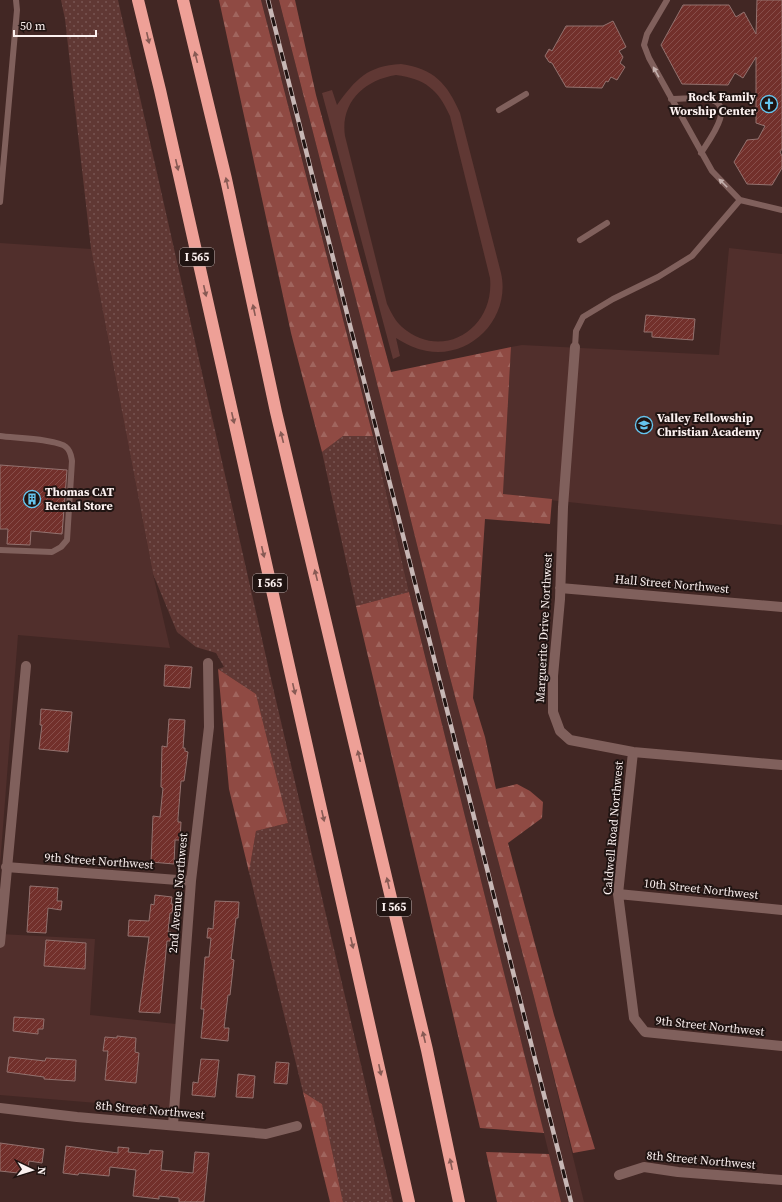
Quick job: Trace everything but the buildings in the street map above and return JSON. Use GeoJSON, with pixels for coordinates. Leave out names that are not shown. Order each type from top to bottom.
{"type":"FeatureCollection","features":[{"type":"Feature","properties":{"kind":"highway","name":"I 565"},"geometry":{"type":"LineString","coordinates":[[138,0],[409,1202]]}},
{"type":"Feature","properties":{"kind":"highway","name":"I 565"},"geometry":{"type":"LineString","coordinates":[[183,0],[226,179],[292,475],[425,1042],[459,1202]]}},
{"type":"Feature","properties":{"kind":"street","name":"Marguerite Drive Northwest"},"geometry":{"type":"LineString","coordinates":[[575,347],[563,508],[560,588],[553,691],[553,712],[560,731],[570,740],[633,752],[782,765]]}},
{"type":"Feature","properties":{"kind":"street","name":"Hall Street Northwest"},"geometry":{"type":"LineString","coordinates":[[560,588],[782,607]]}},
{"type":"Feature","properties":{"kind":"street","name":"2nd Avenue Northwest"},"geometry":{"type":"LineString","coordinates":[[173,1125],[191,881],[209,727],[208,663]]}},
{"type":"Feature","properties":{"kind":"street"},"geometry":{"type":"LineString","coordinates":[[0,943],[26,666]]}},
{"type":"Feature","properties":{"kind":"street","name":"Caldwell Road Northwest"},"geometry":{"type":"LineString","coordinates":[[633,752],[618,894],[634,1018],[639,1024]]}},
{"type":"Feature","properties":{"kind":"street","name":"9th Street Northwest"},"geometry":{"type":"LineString","coordinates":[[6,867],[191,881]]}},
{"type":"Feature","properties":{"kind":"street","name":"10th Street Northwest"},"geometry":{"type":"LineString","coordinates":[[618,894],[782,910]]}},
{"type":"Feature","properties":{"kind":"street","name":"9th Street Northwest"},"geometry":{"type":"LineString","coordinates":[[639,1024],[645,1032],[782,1046]]}},
{"type":"Feature","properties":{"kind":"street","name":"8th Street Northwest"},"geometry":{"type":"LineString","coordinates":[[0,1108],[266,1134],[297,1126]]}},
{"type":"Feature","properties":{"kind":"street","name":"8th Street Northwest"},"geometry":{"type":"LineString","coordinates":[[619,1174],[644,1167],[678,1172],[782,1180]]}},
{"type":"Feature","properties":{"kind":"lane"},"geometry":{"type":"LineString","coordinates":[[0,202],[3,136],[16,0]]}},
{"type":"Feature","properties":{"kind":"lane"},"geometry":{"type":"LineString","coordinates":[[667,0],[647,34],[644,45],[648,58],[712,171],[740,200],[782,210]]}},
{"type":"Feature","properties":{"kind":"lane"},"geometry":{"type":"LineString","coordinates":[[499,110],[526,94]]}},
{"type":"Feature","properties":{"kind":"lane"},"geometry":{"type":"LineString","coordinates":[[671,99],[708,99],[716,102],[720,107],[722,113],[719,122],[701,153]]}},
{"type":"Feature","properties":{"kind":"lane"},"geometry":{"type":"LineString","coordinates":[[575,347],[576,331],[582,317],[612,299],[658,277],[692,256],[740,200]]}},
{"type":"Feature","properties":{"kind":"lane"},"geometry":{"type":"LineString","coordinates":[[580,240],[607,223]]}},
{"type":"Feature","properties":{"kind":"lane"},"geometry":{"type":"LineString","coordinates":[[0,436],[56,442],[66,446],[70,451],[72,461],[67,540],[64,544],[52,552],[0,550]]}},
{"type":"Feature","properties":{"kind":"shaded area"},"geometry":{"type":"Polygon","coordinates":[[[61,0],[118,0],[271,679],[393,1202],[343,1202],[322,1104],[303,1092],[249,872],[256,831],[288,823],[256,694],[218,669],[224,667],[216,653],[196,647],[177,632],[153,574],[91,249],[65,19],[61,0]]]}},
{"type":"Feature","properties":{"kind":"shaded area"},"geometry":{"type":"Polygon","coordinates":[[[261,0],[279,0],[363,327],[447,666],[534,997],[584,1202],[561,1202],[409,592],[373,436],[261,0]]]}},
{"type":"Feature","properties":{"kind":"shaded area"},"geometry":{"type":"Polygon","coordinates":[[[401,64],[412,66],[431,74],[438,79],[450,93],[455,102],[460,113],[501,273],[503,289],[500,305],[494,319],[485,332],[473,341],[459,348],[444,352],[418,349],[396,338],[400,356],[393,359],[322,93],[332,90],[337,105],[350,88],[363,76],[371,71],[389,65],[401,64]],[[396,75],[384,78],[364,88],[357,95],[346,113],[344,124],[345,136],[387,304],[390,310],[402,327],[417,337],[433,341],[449,340],[463,335],[475,325],[484,312],[489,296],[490,278],[450,116],[441,99],[435,92],[423,83],[396,75]]]}},
{"type":"Feature","properties":{"kind":"shaded area"},"geometry":{"type":"Polygon","coordinates":[[[0,243],[91,249],[153,574],[170,648],[18,635],[0,865],[0,243]]]}},
{"type":"Feature","properties":{"kind":"shaded area","name":"Valley Fellowship Christian Academy"},"geometry":{"type":"Polygon","coordinates":[[[729,248],[782,254],[782,525],[503,495],[511,347],[522,345],[719,355],[729,248]]]}},
{"type":"Feature","properties":{"kind":"shaded area"},"geometry":{"type":"Polygon","coordinates":[[[343,436],[373,436],[409,592],[356,606],[322,452],[343,436]]]}},
{"type":"Feature","properties":{"kind":"shaded area"},"geometry":{"type":"Polygon","coordinates":[[[0,934],[95,939],[90,1015],[176,1024],[170,1109],[0,1095],[0,934]]]}},
{"type":"Feature","properties":{"kind":"green space"},"geometry":{"type":"Polygon","coordinates":[[[219,0],[261,0],[373,436],[343,436],[322,452],[291,333],[219,0]]]}},
{"type":"Feature","properties":{"kind":"green space"},"geometry":{"type":"Polygon","coordinates":[[[279,0],[295,0],[316,95],[391,372],[511,347],[503,494],[552,499],[550,524],[485,519],[473,698],[485,737],[496,789],[517,784],[530,791],[543,802],[542,818],[508,843],[554,1015],[595,1149],[573,1153],[534,997],[447,666],[363,327],[279,0]]]}},
{"type":"Feature","properties":{"kind":"green space"},"geometry":{"type":"Polygon","coordinates":[[[409,592],[544,1133],[480,1128],[356,606],[409,592]]]}},
{"type":"Feature","properties":{"kind":"green space"},"geometry":{"type":"Polygon","coordinates":[[[218,669],[256,694],[288,823],[256,831],[249,872],[229,789],[218,669]]]}},
{"type":"Feature","properties":{"kind":"green space"},"geometry":{"type":"Polygon","coordinates":[[[303,1092],[322,1104],[343,1202],[330,1202],[303,1092]]]}},
{"type":"Feature","properties":{"kind":"green space"},"geometry":{"type":"Polygon","coordinates":[[[486,1152],[549,1154],[561,1202],[497,1202],[486,1152]]]}},
{"type":"Feature","properties":{"kind":"railway"},"geometry":{"type":"LineString","coordinates":[[268,0],[571,1202]]}},
{"type":"Feature","properties":{"kind":"place","name":"Rock Family Worship Center"},"geometry":{"type":"Point","coordinates":[769,104]}},
{"type":"Feature","properties":{"kind":"place","name":"Valley Fellowship Christian Academy"},"geometry":{"type":"Point","coordinates":[644,425]}},
{"type":"Feature","properties":{"kind":"place","name":"Thomas CAT Rental Store"},"geometry":{"type":"Point","coordinates":[32,499]}}]}
